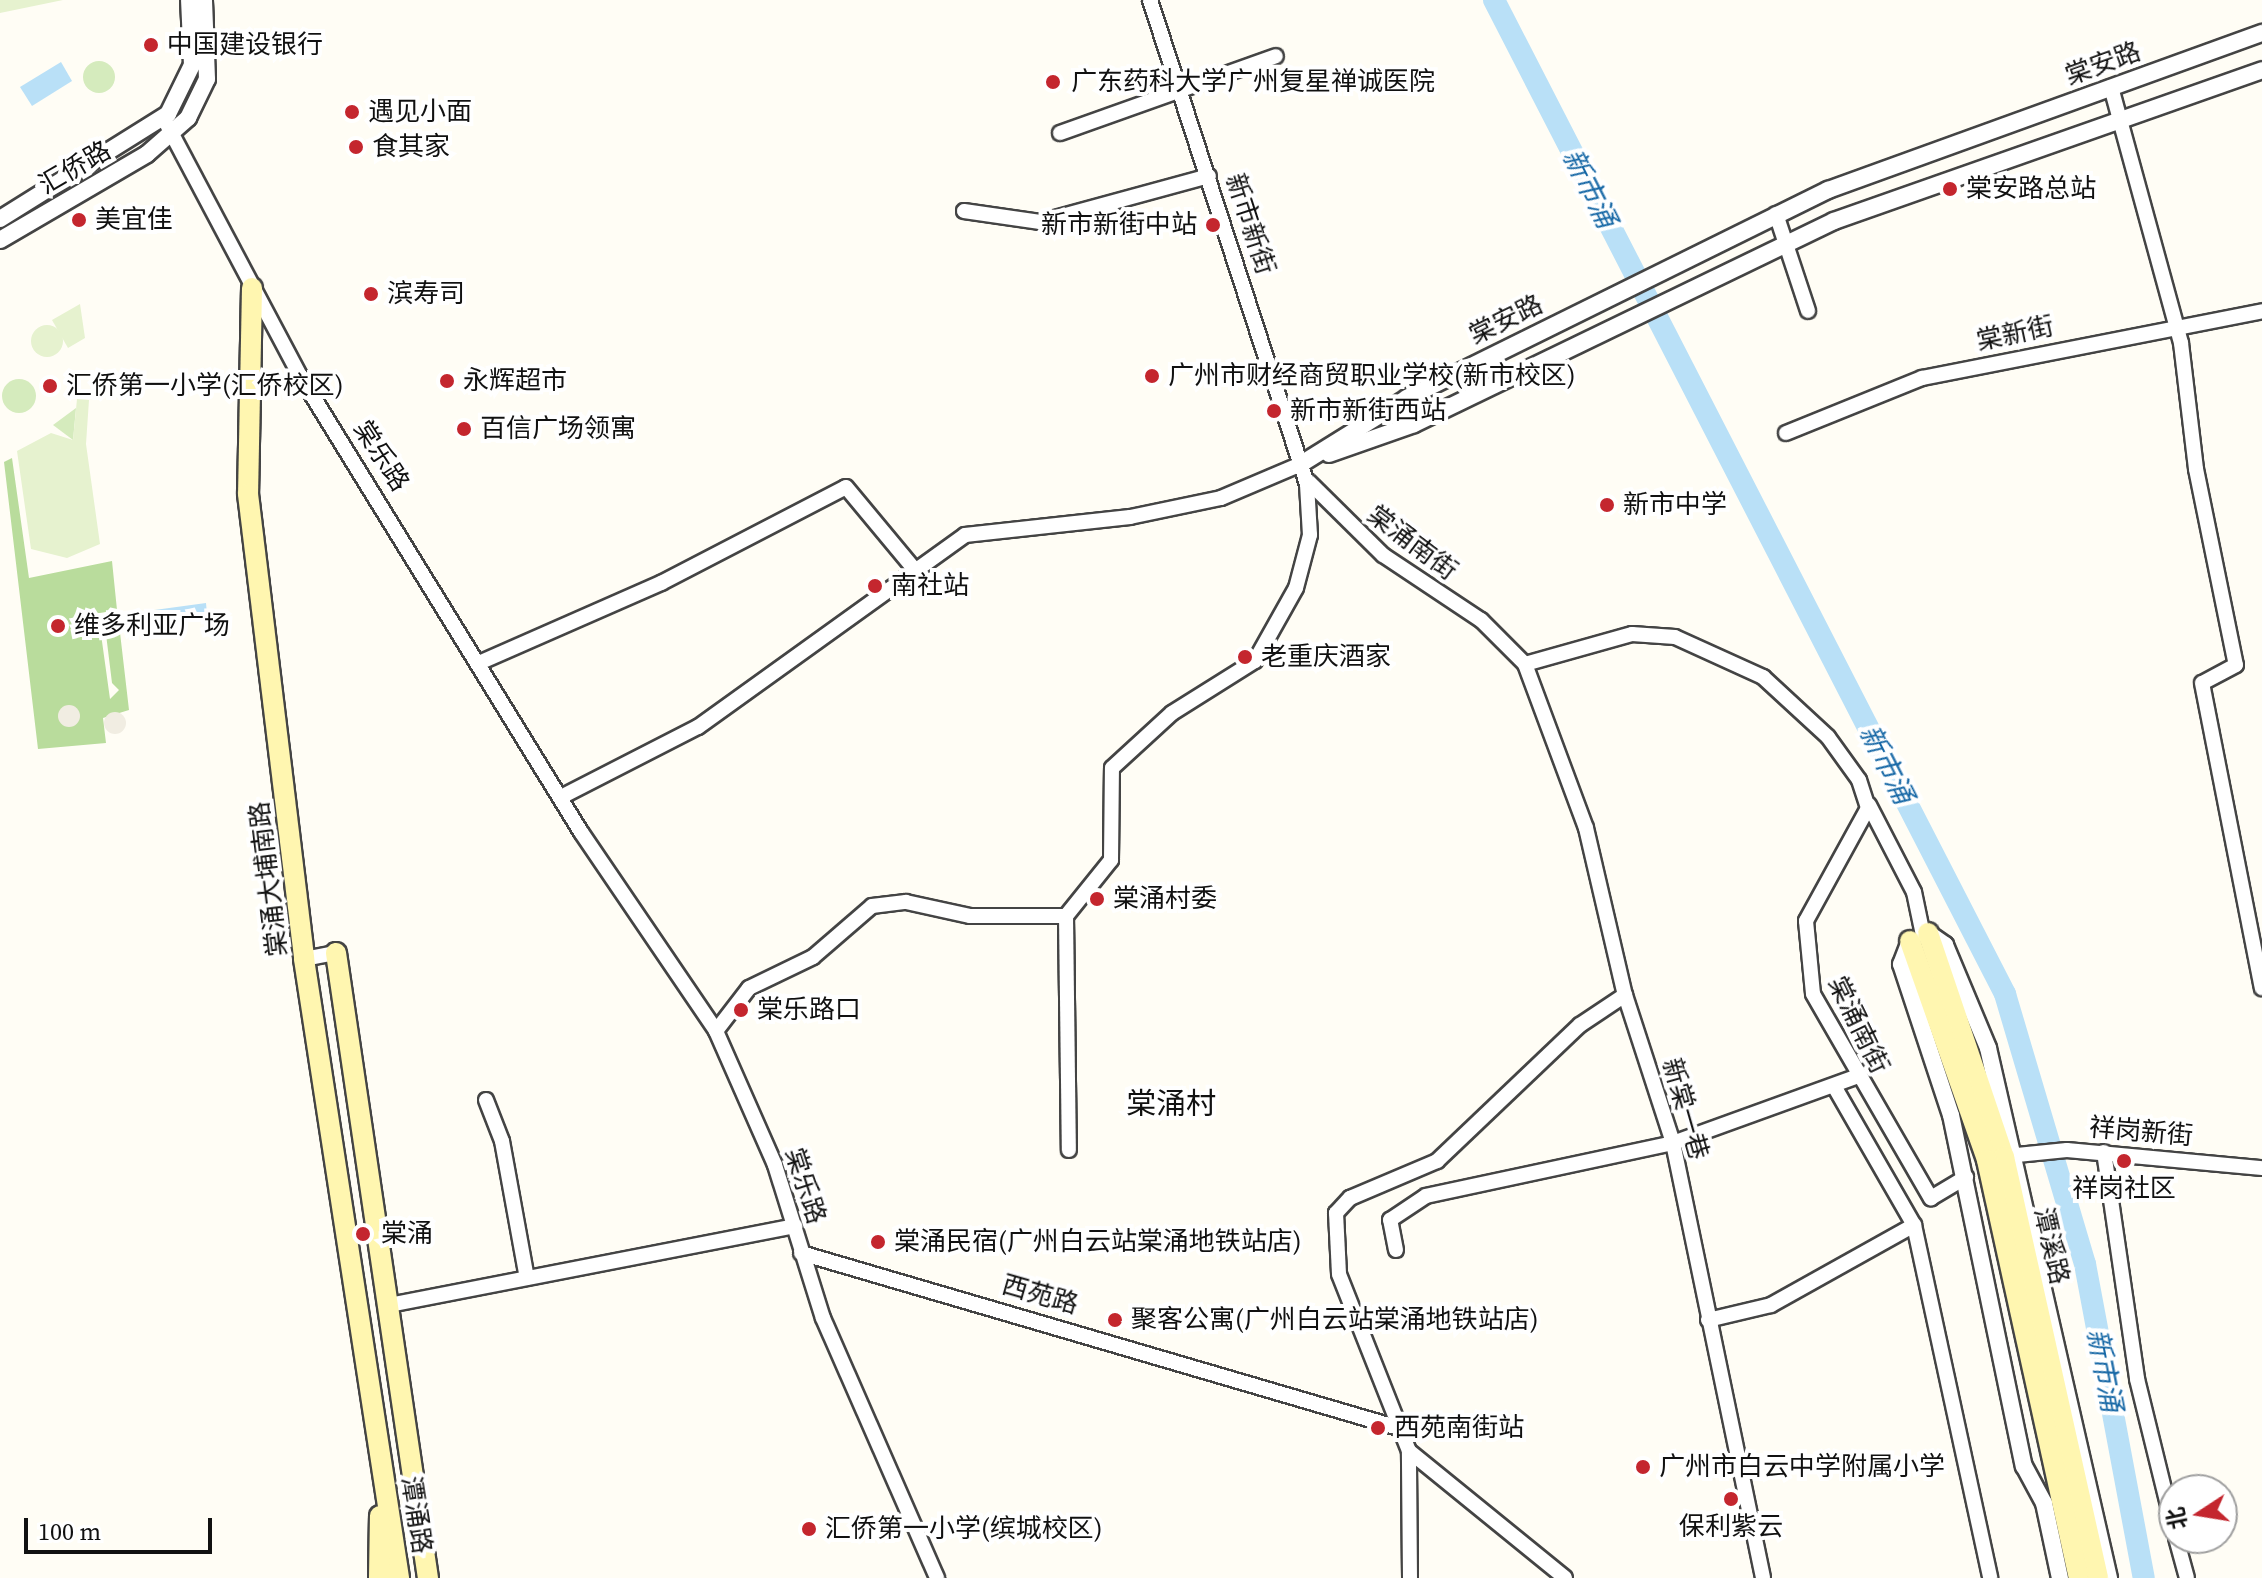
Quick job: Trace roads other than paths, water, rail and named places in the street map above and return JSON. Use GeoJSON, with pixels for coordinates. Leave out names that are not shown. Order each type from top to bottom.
{"type":"FeatureCollection","features":[{"type":"Feature","properties":{"kind":"main road","name":"棠涌大埔南路"},"geometry":{"type":"LineString","coordinates":[[252,288],[248,494],[304,959],[381,1460]]}},
{"type":"Feature","properties":{"kind":"main road","name":"潭溪路"},"geometry":{"type":"LineString","coordinates":[[1919,937],[2004,1157],[2098,1578]]}},
{"type":"Feature","properties":{"kind":"main road"},"geometry":{"type":"LineString","coordinates":[[336,953],[389,1305],[415,1454],[442,1578]]}},
{"type":"Feature","properties":{"kind":"main road","name":"潭溪路"},"geometry":{"type":"LineString","coordinates":[[1933,976],[1987,1160],[2079,1578]]}},
{"type":"Feature","properties":{"kind":"main road","name":"潭涌路"},"geometry":{"type":"LineString","coordinates":[[415,1454],[428,1578]]}},
{"type":"Feature","properties":{"kind":"main road"},"geometry":{"type":"LineString","coordinates":[[379,1578],[381,1460]]}},
{"type":"Feature","properties":{"kind":"main road","name":"潭涌路"},"geometry":{"type":"LineString","coordinates":[[381,1460],[399,1578]]}},
{"type":"Feature","properties":{"kind":"street"},"geometry":{"type":"LineString","coordinates":[[164,119],[192,65],[189,0]]}},
{"type":"Feature","properties":{"kind":"street"},"geometry":{"type":"LineString","coordinates":[[173,134],[207,79],[204,0]]}},
{"type":"Feature","properties":{"kind":"street","name":"新市新街"},"geometry":{"type":"LineString","coordinates":[[1150,0],[1181,87],[1301,464]]}},
{"type":"Feature","properties":{"kind":"street","name":"棠安路"},"geometry":{"type":"LineString","coordinates":[[1301,464],[1407,398],[1776,214],[2262,33]]}},
{"type":"Feature","properties":{"kind":"street"},"geometry":{"type":"LineString","coordinates":[[1060,133],[1181,87],[1276,56]]}},
{"type":"Feature","properties":{"kind":"street"},"geometry":{"type":"LineString","coordinates":[[561,797],[698,727],[914,569],[988,528],[1130,517],[1221,498],[1301,464],[1414,424],[1787,241],[2121,118],[2262,70]]}},
{"type":"Feature","properties":{"kind":"street"},"geometry":{"type":"LineString","coordinates":[[2111,87],[2176,324],[2236,665],[2202,683],[2262,988]]}},
{"type":"Feature","properties":{"kind":"street","name":"棠乐路"},"geometry":{"type":"LineString","coordinates":[[164,119],[299,374],[481,662],[581,832],[716,1031],[795,1226],[801,1253],[937,1578]]}},
{"type":"Feature","properties":{"kind":"street","name":"汇侨路"},"geometry":{"type":"LineString","coordinates":[[0,219],[164,119]]}},
{"type":"Feature","properties":{"kind":"street","name":"汇侨路"},"geometry":{"type":"LineString","coordinates":[[0,240],[173,134]]}},
{"type":"Feature","properties":{"kind":"street"},"geometry":{"type":"LineString","coordinates":[[964,211],[1040,222],[1209,176]]}},
{"type":"Feature","properties":{"kind":"street"},"geometry":{"type":"LineString","coordinates":[[1776,214],[1808,311]]}},
{"type":"Feature","properties":{"kind":"street","name":"棠新街"},"geometry":{"type":"LineString","coordinates":[[1786,433],[1922,378],[2176,324],[2262,311]]}},
{"type":"Feature","properties":{"kind":"street"},"geometry":{"type":"LineString","coordinates":[[1069,1150],[1066,916],[1111,860],[1109,779],[1119,759],[1172,713],[1255,661],[1274,633],[1310,535],[1301,464]]}},
{"type":"Feature","properties":{"kind":"street","name":"棠涌南街"},"geometry":{"type":"LineString","coordinates":[[1301,464],[1316,494],[1341,518],[1418,584],[1481,620],[1525,664]]}},
{"type":"Feature","properties":{"kind":"street"},"geometry":{"type":"LineString","coordinates":[[481,662],[661,583],[846,487],[914,569]]}},
{"type":"Feature","properties":{"kind":"street"},"geometry":{"type":"LineString","coordinates":[[1525,664],[1642,633],[1705,647],[1801,707],[1839,751],[1867,801],[1919,937],[1945,945],[1968,997],[2017,1155],[2109,1578]]}},
{"type":"Feature","properties":{"kind":"street","name":"新棠一巷"},"geometry":{"type":"LineString","coordinates":[[1525,664],[1586,828],[1625,995],[1673,1143],[1763,1578]]}},
{"type":"Feature","properties":{"kind":"street","name":"棠涌南街"},"geometry":{"type":"LineString","coordinates":[[1867,801],[1865,822],[1804,932],[1813,994],[1855,1077],[1931,1198],[1966,1177],[1901,964],[1919,937]]}},
{"type":"Feature","properties":{"kind":"street"},"geometry":{"type":"LineString","coordinates":[[716,1031],[749,988],[813,957],[872,906],[906,902],[970,916],[1066,916]]}},
{"type":"Feature","properties":{"kind":"street"},"geometry":{"type":"LineString","coordinates":[[304,959],[336,953]]}},
{"type":"Feature","properties":{"kind":"street"},"geometry":{"type":"LineString","coordinates":[[1410,1578],[1409,1451],[1339,1274],[1336,1213],[1350,1198],[1437,1161],[1580,1025],[1625,995]]}},
{"type":"Feature","properties":{"kind":"street"},"geometry":{"type":"LineString","coordinates":[[1396,1250],[1390,1220],[1426,1196],[1673,1143],[1855,1077]]}},
{"type":"Feature","properties":{"kind":"street"},"geometry":{"type":"LineString","coordinates":[[1834,1086],[1914,1225],[1990,1578]]}},
{"type":"Feature","properties":{"kind":"street"},"geometry":{"type":"LineString","coordinates":[[486,1100],[502,1141],[527,1278]]}},
{"type":"Feature","properties":{"kind":"street","name":"祥岗新街"},"geometry":{"type":"LineString","coordinates":[[2017,1155],[2067,1150],[2262,1168]]}},
{"type":"Feature","properties":{"kind":"street"},"geometry":{"type":"LineString","coordinates":[[2104,1152],[2137,1379],[2160,1474]]}},
{"type":"Feature","properties":{"kind":"street"},"geometry":{"type":"LineString","coordinates":[[1966,1177],[2024,1466],[2044,1503],[2060,1578]]}},
{"type":"Feature","properties":{"kind":"street"},"geometry":{"type":"LineString","coordinates":[[1708,1320],[1771,1305],[1914,1225]]}},
{"type":"Feature","properties":{"kind":"street"},"geometry":{"type":"LineString","coordinates":[[389,1305],[795,1226]]}},
{"type":"Feature","properties":{"kind":"street","name":"西苑路"},"geometry":{"type":"LineString","coordinates":[[801,1253],[1402,1429]]}},
{"type":"Feature","properties":{"kind":"street"},"geometry":{"type":"LineString","coordinates":[[1409,1451],[1565,1578]]}},
{"type":"Feature","properties":{"kind":"street"},"geometry":{"type":"LineString","coordinates":[[2180,1554],[2187,1578]]}},
{"type":"Feature","properties":{"kind":"water"},"geometry":{"type":"Polygon","coordinates":[[[61,62],[72,81],[32,106],[20,87],[61,62]]]}},
{"type":"Feature","properties":{"kind":"water"},"geometry":{"type":"Polygon","coordinates":[[[206,603],[207,614],[126,624],[125,614],[206,603]]]}},
{"type":"Feature","properties":{"kind":"water"},"geometry":{"type":"Polygon","coordinates":[[[115,612],[116,622],[86,627],[85,617],[115,612]]]}},
{"type":"Feature","properties":{"kind":"waterway","name":"新市涌"},"geometry":{"type":"LineString","coordinates":[[1494,0],[2005,994],[2085,1264],[2144,1578]]}},
{"type":"Feature","properties":{"kind":"place","name":"中国建设银行"},"geometry":{"type":"Point","coordinates":[151,45]}},
{"type":"Feature","properties":{"kind":"place","name":"广东药科大学广州复星禅诚医院"},"geometry":{"type":"Point","coordinates":[1053,82]}},
{"type":"Feature","properties":{"kind":"place","name":"遇见小面"},"geometry":{"type":"Point","coordinates":[352,112]}},
{"type":"Feature","properties":{"kind":"place","name":"食其家"},"geometry":{"type":"Point","coordinates":[356,147]}},
{"type":"Feature","properties":{"kind":"place","name":"棠安路总站"},"geometry":{"type":"Point","coordinates":[1950,189]}},
{"type":"Feature","properties":{"kind":"place","name":"美宜佳"},"geometry":{"type":"Point","coordinates":[79,220]}},
{"type":"Feature","properties":{"kind":"place","name":"新市新街中站"},"geometry":{"type":"Point","coordinates":[1213,225]}},
{"type":"Feature","properties":{"kind":"place","name":"滨寿司"},"geometry":{"type":"Point","coordinates":[371,294]}},
{"type":"Feature","properties":{"kind":"place","name":"广州市财经商贸职业学校(新市校区)"},"geometry":{"type":"Point","coordinates":[1152,376]}},
{"type":"Feature","properties":{"kind":"place","name":"永辉超市"},"geometry":{"type":"Point","coordinates":[447,381]}},
{"type":"Feature","properties":{"kind":"place","name":"汇侨第一小学(汇侨校区)"},"geometry":{"type":"Point","coordinates":[50,386]}},
{"type":"Feature","properties":{"kind":"place","name":"新市新街西站"},"geometry":{"type":"Point","coordinates":[1274,411]}},
{"type":"Feature","properties":{"kind":"place","name":"百信广场领寓"},"geometry":{"type":"Point","coordinates":[464,429]}},
{"type":"Feature","properties":{"kind":"place","name":"新市中学"},"geometry":{"type":"Point","coordinates":[1607,505]}},
{"type":"Feature","properties":{"kind":"place","name":"南社站"},"geometry":{"type":"Point","coordinates":[875,586]}},
{"type":"Feature","properties":{"kind":"place","name":"维多利亚广场"},"geometry":{"type":"Point","coordinates":[58,626]}},
{"type":"Feature","properties":{"kind":"place","name":"老重庆酒家"},"geometry":{"type":"Point","coordinates":[1245,657]}},
{"type":"Feature","properties":{"kind":"place","name":"棠涌村委"},"geometry":{"type":"Point","coordinates":[1097,899]}},
{"type":"Feature","properties":{"kind":"place","name":"棠乐路口"},"geometry":{"type":"Point","coordinates":[741,1010]}},
{"type":"Feature","properties":{"kind":"place","name":"祥岗社区"},"geometry":{"type":"Point","coordinates":[2124,1161]}},
{"type":"Feature","properties":{"kind":"place","name":"棠涌"},"geometry":{"type":"Point","coordinates":[363,1234]}},
{"type":"Feature","properties":{"kind":"place","name":"棠涌民宿(广州白云站棠涌地铁站店)"},"geometry":{"type":"Point","coordinates":[878,1242]}},
{"type":"Feature","properties":{"kind":"place","name":"聚客公寓(广州白云站棠涌地铁站店)"},"geometry":{"type":"Point","coordinates":[1115,1320]}},
{"type":"Feature","properties":{"kind":"place","name":"西苑南街站"},"geometry":{"type":"Point","coordinates":[1378,1428]}},
{"type":"Feature","properties":{"kind":"place","name":"广州市白云中学附属小学"},"geometry":{"type":"Point","coordinates":[1643,1467]}},
{"type":"Feature","properties":{"kind":"place","name":"保利紫云"},"geometry":{"type":"Point","coordinates":[1731,1499]}},
{"type":"Feature","properties":{"kind":"place","name":"汇侨第一小学(缤城校区)"},"geometry":{"type":"Point","coordinates":[809,1529]}},
{"type":"Feature","properties":{"kind":"district","name":"棠涌村"},"geometry":{"type":"Point","coordinates":[1171,1104]}}]}
